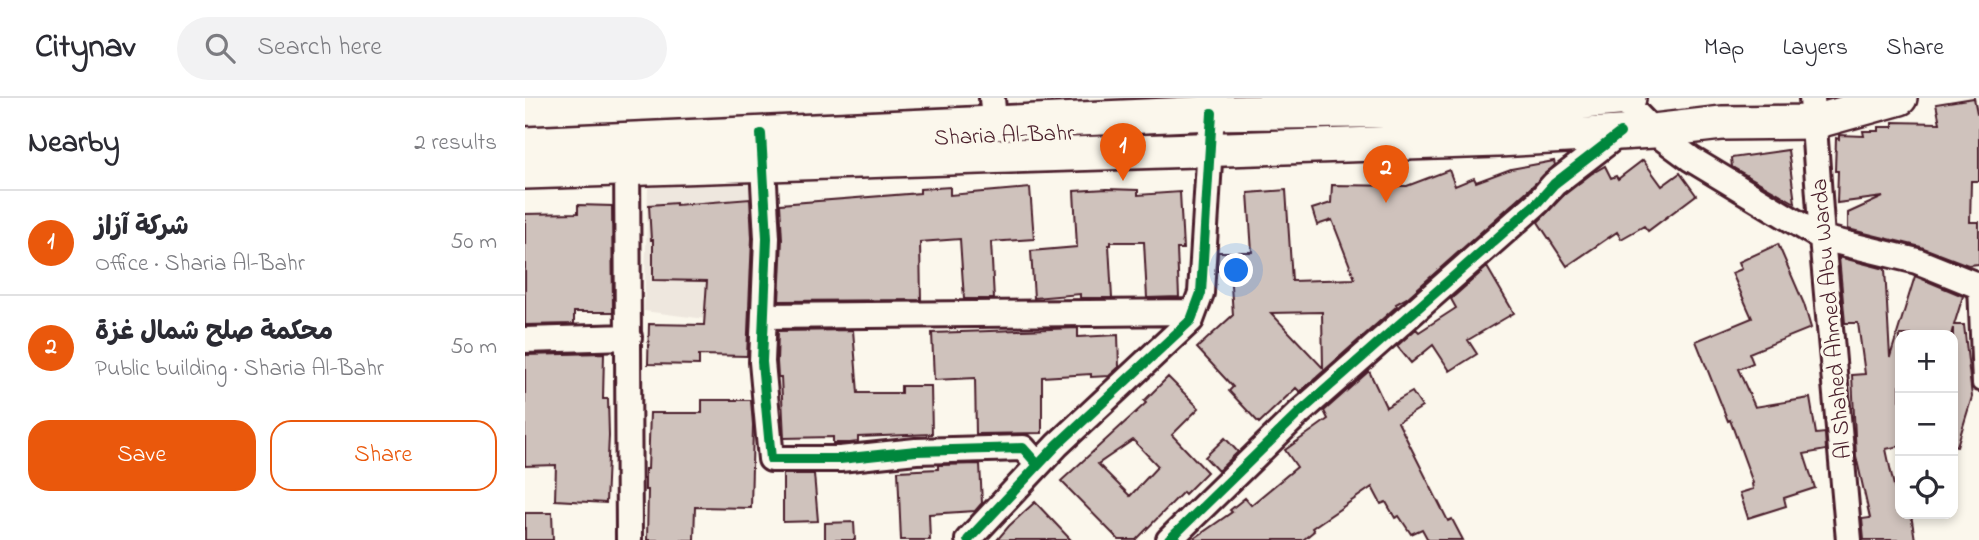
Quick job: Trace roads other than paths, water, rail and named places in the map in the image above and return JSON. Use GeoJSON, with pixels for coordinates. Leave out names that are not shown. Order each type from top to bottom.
{"type":"FeatureCollection","features":[{"type":"Feature","properties":{"kind":"main road","name":"Sharia Al-Bahr"},"geometry":{"type":"LineString","coordinates":[[762,148],[993,110],[1212,113],[1502,109],[1569,100],[1629,98]]}},
{"type":"Feature","properties":{"kind":"main road","name":"Sharia Al-Bahr"},"geometry":{"type":"LineString","coordinates":[[525,144],[627,153],[762,148],[1209,148],[1485,140],[1653,131],[1900,98]]}},
{"type":"Feature","properties":{"kind":"main road","name":"Sharia Al-Bahr"},"geometry":{"type":"LineString","coordinates":[[525,172],[627,153]]}},
{"type":"Feature","properties":{"kind":"street"},"geometry":{"type":"LineString","coordinates":[[1622,99],[1653,131],[1691,159],[1822,238],[1917,261],[1977,285]]}},
{"type":"Feature","properties":{"kind":"street","name":"Al Shahed Ahmed Abu Warda"},"geometry":{"type":"LineString","coordinates":[[1813,110],[1849,540]]}},
{"type":"Feature","properties":{"kind":"street"},"geometry":{"type":"LineString","coordinates":[[968,540],[1038,465],[1191,320],[1201,293],[1212,113]]}},
{"type":"Feature","properties":{"kind":"street"},"geometry":{"type":"LineString","coordinates":[[1170,540],[1299,413],[1538,202],[1554,184],[1620,133]]}},
{"type":"Feature","properties":{"kind":"street"},"geometry":{"type":"LineString","coordinates":[[762,148],[767,238],[762,362],[771,458],[839,459],[916,451],[1023,448],[1038,465]]}},
{"type":"Feature","properties":{"kind":"street"},"geometry":{"type":"LineString","coordinates":[[627,153],[629,540]]}},
{"type":"Feature","properties":{"kind":"street"},"geometry":{"type":"LineString","coordinates":[[764,316],[1194,312]]}},
{"type":"Feature","properties":{"kind":"street"},"geometry":{"type":"LineString","coordinates":[[525,340],[629,337]]}},
{"type":"Feature","properties":{"kind":"lane"},"geometry":{"type":"LineString","coordinates":[[1977,285],[1979,384]]}},
{"type":"Feature","properties":{"kind":"place","name":"شركة آزاز"},"geometry":{"type":"Point","coordinates":[1123,181]}},
{"type":"Feature","properties":{"kind":"place","name":"محكمة صلح شمال غزة"},"geometry":{"type":"Point","coordinates":[1386,203]}}]}
